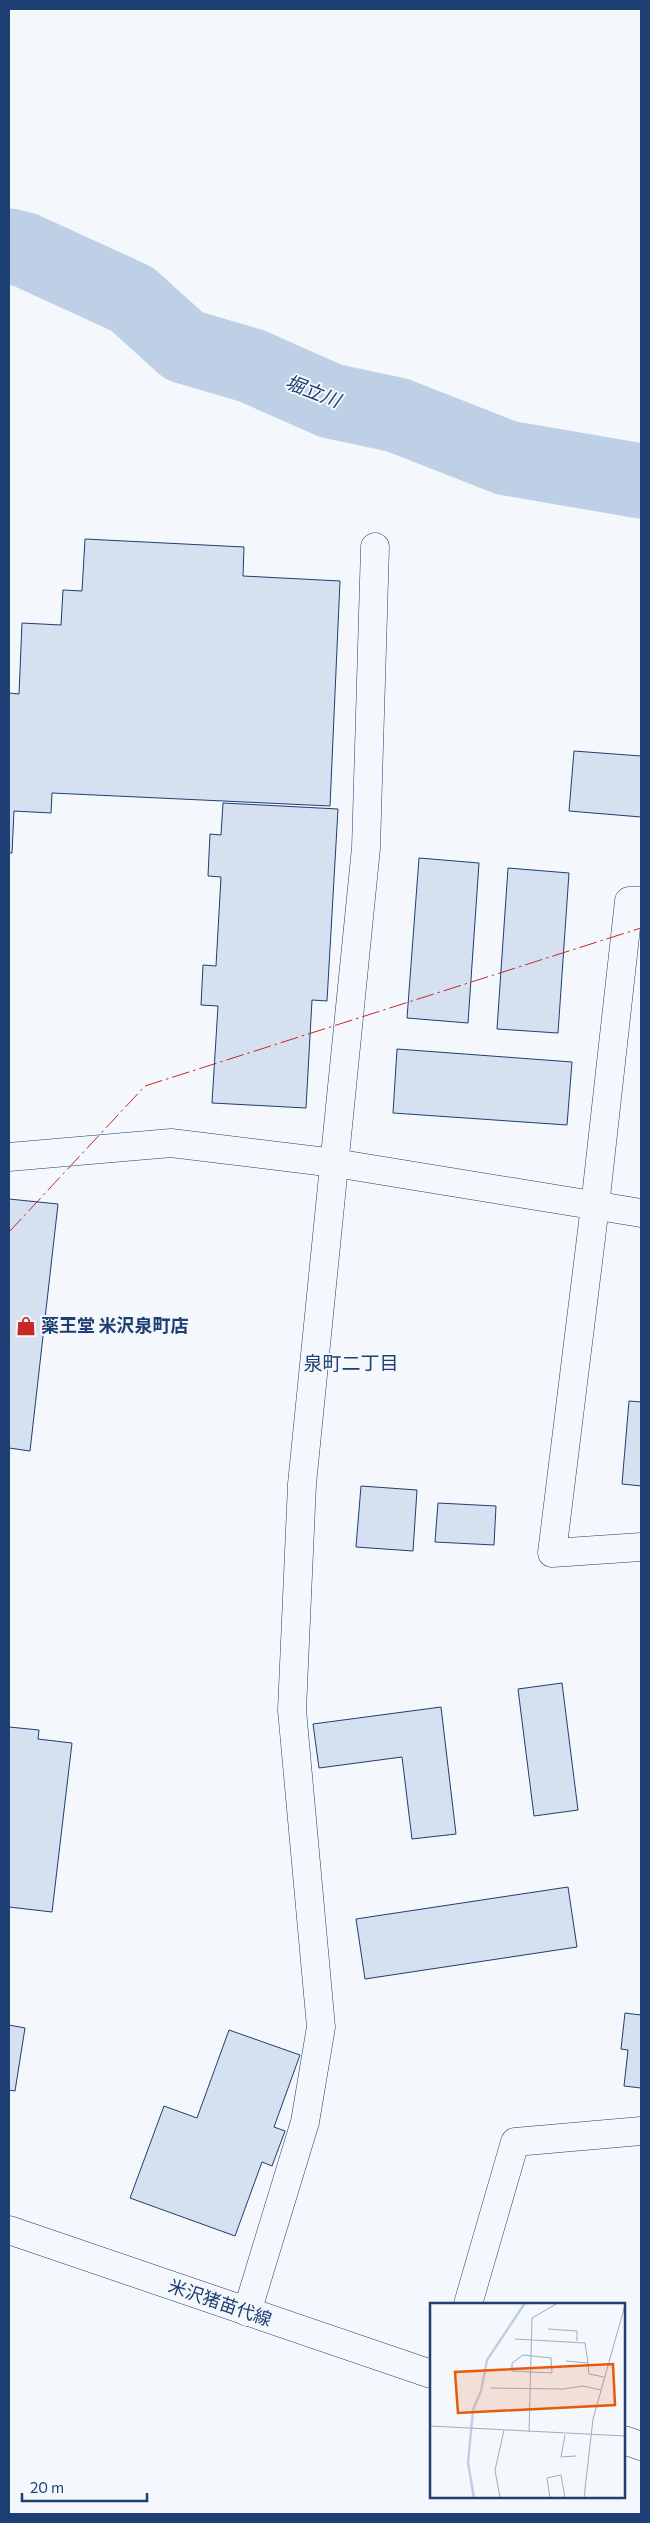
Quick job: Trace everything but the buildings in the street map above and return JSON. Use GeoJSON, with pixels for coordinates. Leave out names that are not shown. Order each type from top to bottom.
{"type":"FeatureCollection","features":[{"type":"Feature","properties":{"kind":"street"},"geometry":{"type":"LineString","coordinates":[[247,2312],[305,2122],[321,2027],[292,1710],[302,1484],[366,848],[375,547]]}},
{"type":"Feature","properties":{"kind":"street"},"geometry":{"type":"LineString","coordinates":[[641,902],[629,901],[596,1206],[552,1553],[641,1547]]}},
{"type":"Feature","properties":{"kind":"street"},"geometry":{"type":"LineString","coordinates":[[9,1157],[171,1143],[335,1163],[641,1213]]}},
{"type":"Feature","properties":{"kind":"street"},"geometry":{"type":"LineString","coordinates":[[468,2303],[515,2142],[641,2131]]}},
{"type":"Feature","properties":{"kind":"street","name":"米沢猪苗代線"},"geometry":{"type":"LineString","coordinates":[[9,2230],[430,2374]]}},
{"type":"Feature","properties":{"kind":"street"},"geometry":{"type":"LineString","coordinates":[[625,2440],[641,2446]]}},
{"type":"Feature","properties":{"kind":"waterway","name":"堀立川"},"geometry":{"type":"LineString","coordinates":[[9,246],[25,250],[132,299],[184,346],[252,366],[331,401],[397,415],[507,458],[641,481]]}},
{"type":"Feature","properties":{"kind":"power"},"geometry":{"type":"LineString","coordinates":[[9,1232],[145,1086],[641,928]]}},
{"type":"Feature","properties":{"kind":"place","name":"薬王堂 米沢泉町店"},"geometry":{"type":"Point","coordinates":[26,1326]}},
{"type":"Feature","properties":{"kind":"district","name":"泉町二丁目"},"geometry":{"type":"Point","coordinates":[351,1363]}}]}
